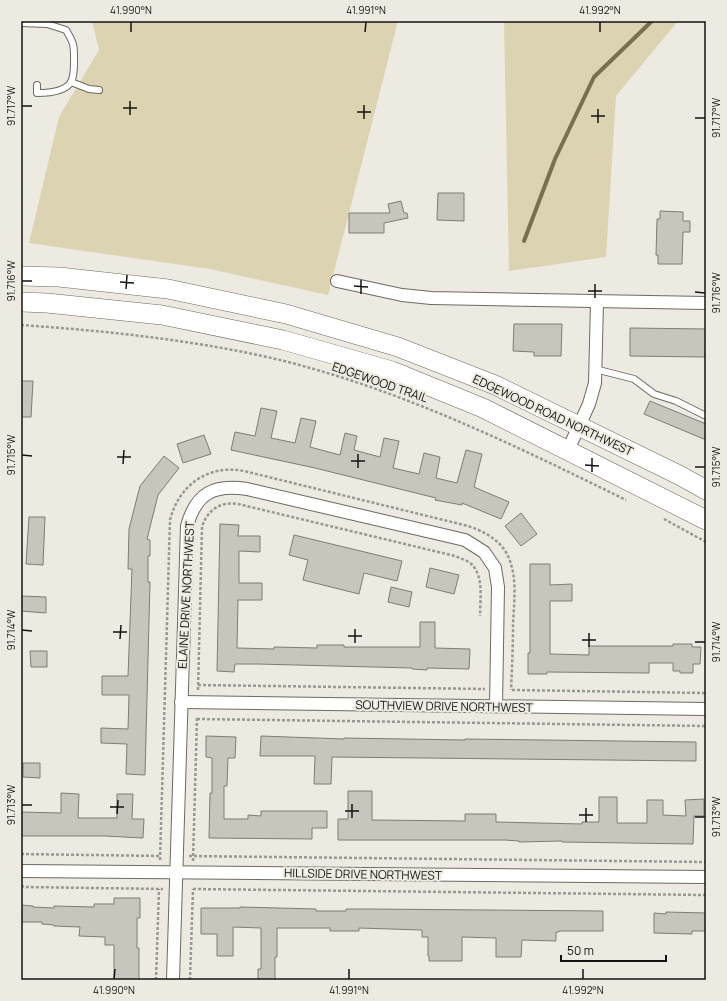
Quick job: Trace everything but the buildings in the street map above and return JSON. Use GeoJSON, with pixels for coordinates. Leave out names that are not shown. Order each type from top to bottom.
{"type":"FeatureCollection","features":[{"type":"Feature","properties":{"kind":"main road","name":"EDGEWOOD ROAD NORTHWEST"},"geometry":{"type":"LineString","coordinates":[[21,276],[59,277],[168,289],[286,314],[398,347],[495,385],[679,475],[706,490]]}},
{"type":"Feature","properties":{"kind":"main road","name":"EDGEWOOD ROAD NORTHWEST"},"geometry":{"type":"LineString","coordinates":[[21,302],[47,303],[162,315],[283,340],[392,371],[483,408],[706,520]]}},
{"type":"Feature","properties":{"kind":"street"},"geometry":{"type":"LineString","coordinates":[[337,281],[418,297],[597,302],[706,303]]}},
{"type":"Feature","properties":{"kind":"street"},"geometry":{"type":"LineString","coordinates":[[568,450],[589,404],[595,383],[597,302]]}},
{"type":"Feature","properties":{"kind":"street","name":"ELAINE DRIVE NORTHWEST"},"geometry":{"type":"LineString","coordinates":[[173,980],[187,526],[190,512],[199,500],[208,492],[221,488],[233,487],[465,540],[484,552],[494,568],[498,587],[496,706]]}},
{"type":"Feature","properties":{"kind":"street","name":"SOUTHVIEW DRIVE NORTHWEST"},"geometry":{"type":"LineString","coordinates":[[181,702],[706,709]]}},
{"type":"Feature","properties":{"kind":"street","name":"HILLSIDE DRIVE NORTHWEST"},"geometry":{"type":"LineString","coordinates":[[21,871],[706,878]]}},
{"type":"Feature","properties":{"kind":"lane"},"geometry":{"type":"LineString","coordinates":[[21,23],[47,24],[66,30],[74,43],[74,74],[71,82],[61,90],[44,93],[37,93],[36,85]]}},
{"type":"Feature","properties":{"kind":"lane"},"geometry":{"type":"LineString","coordinates":[[71,82],[89,89],[99,90]]}},
{"type":"Feature","properties":{"kind":"lane"},"geometry":{"type":"LineString","coordinates":[[596,369],[634,379],[654,394],[676,402],[706,416]]}},
{"type":"Feature","properties":{"kind":"path","name":"EDGEWOOD TRAIL"},"geometry":{"type":"LineString","coordinates":[[21,325],[89,330],[165,339],[240,351],[282,360],[384,392],[467,424],[632,503]]}},
{"type":"Feature","properties":{"kind":"path"},"geometry":{"type":"LineString","coordinates":[[160,863],[170,520],[179,498],[189,486],[200,477],[221,470],[244,471],[468,526],[486,533],[503,549],[512,568],[514,586],[511,690]]}},
{"type":"Feature","properties":{"kind":"path"},"geometry":{"type":"LineString","coordinates":[[198,692],[202,527],[207,515],[222,504],[238,504],[455,556],[467,561],[474,567],[479,578],[480,616]]}},
{"type":"Feature","properties":{"kind":"path"},"geometry":{"type":"LineString","coordinates":[[660,517],[706,542]]}},
{"type":"Feature","properties":{"kind":"path"},"geometry":{"type":"LineString","coordinates":[[191,685],[485,689]]}},
{"type":"Feature","properties":{"kind":"path"},"geometry":{"type":"LineString","coordinates":[[505,690],[706,693]]}},
{"type":"Feature","properties":{"kind":"path"},"geometry":{"type":"LineString","coordinates":[[193,862],[198,712]]}},
{"type":"Feature","properties":{"kind":"path"},"geometry":{"type":"LineString","coordinates":[[197,718],[706,726]]}},
{"type":"Feature","properties":{"kind":"path"},"geometry":{"type":"LineString","coordinates":[[21,854],[167,856]]}},
{"type":"Feature","properties":{"kind":"path"},"geometry":{"type":"LineString","coordinates":[[187,856],[706,862]]}},
{"type":"Feature","properties":{"kind":"path"},"geometry":{"type":"LineString","coordinates":[[156,980],[159,882]]}},
{"type":"Feature","properties":{"kind":"path"},"geometry":{"type":"LineString","coordinates":[[190,980],[193,883]]}},
{"type":"Feature","properties":{"kind":"path"},"geometry":{"type":"LineString","coordinates":[[21,886],[166,890]]}},
{"type":"Feature","properties":{"kind":"path"},"geometry":{"type":"LineString","coordinates":[[193,890],[706,895]]}},
{"type":"Feature","properties":{"kind":"shaded area"},"geometry":{"type":"Polygon","coordinates":[[[92,21],[398,21],[328,295],[210,269],[29,243],[59,117],[99,50],[92,21]]]}},
{"type":"Feature","properties":{"kind":"shaded area"},"geometry":{"type":"Polygon","coordinates":[[[504,21],[678,21],[616,96],[606,257],[509,271],[504,21]]]}},
{"type":"Feature","properties":{"kind":"waterway"},"geometry":{"type":"LineString","coordinates":[[524,241],[555,159],[594,77],[652,21]]}}]}
